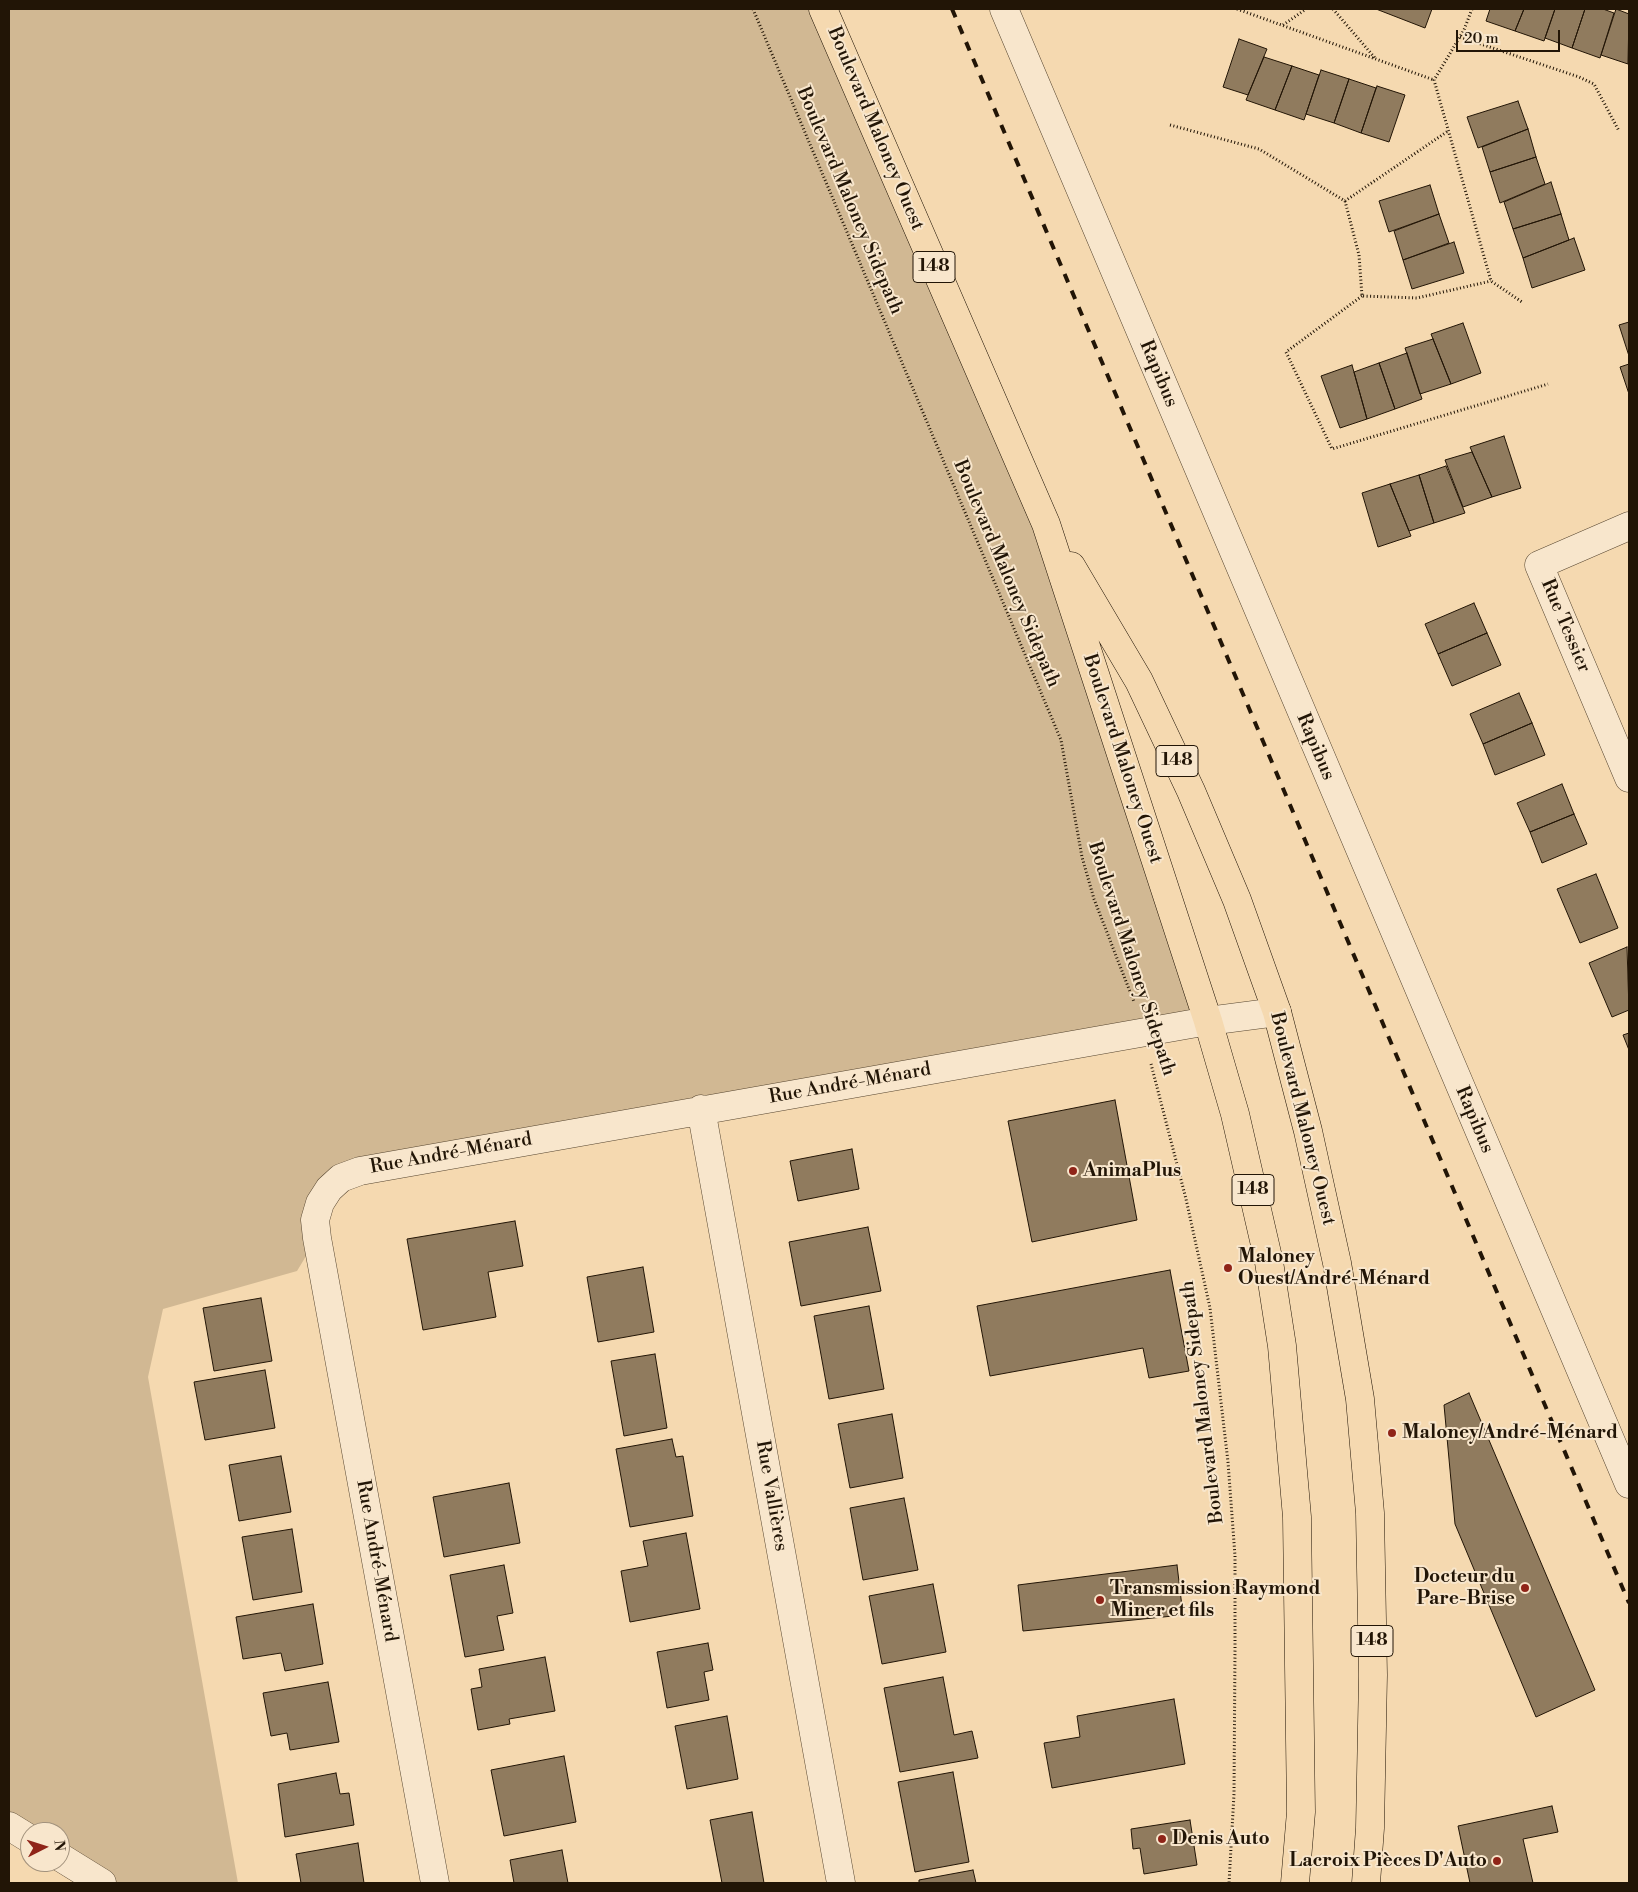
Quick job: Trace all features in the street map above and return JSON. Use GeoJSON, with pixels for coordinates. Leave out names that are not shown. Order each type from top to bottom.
{"type":"FeatureCollection","features":[{"type":"Feature","properties":{"kind":"main road","name":"Boulevard Maloney Ouest"},"geometry":{"type":"LineString","coordinates":[[822,9],[1046,524],[1208,1021],[1235,1114],[1269,1262],[1282,1346],[1297,1527],[1301,1802],[1295,1883]]}},
{"type":"Feature","properties":{"kind":"main road","name":"Boulevard Maloney Ouest"},"geometry":{"type":"LineString","coordinates":[[1046,524],[1143,689],[1190,791],[1237,900],[1277,1012],[1308,1131],[1335,1254],[1360,1399],[1370,1513],[1373,1675],[1370,1828],[1366,1883]]}},
{"type":"Feature","properties":{"kind":"street","name":"Rapibus"},"geometry":{"type":"LineString","coordinates":[[1004,9],[1629,1484]]}},
{"type":"Feature","properties":{"kind":"street","name":"Rue Tessier"},"geometry":{"type":"LineString","coordinates":[[1629,526],[1539,565],[1629,778]]}},
{"type":"Feature","properties":{"kind":"street","name":"Rue André-Ménard"},"geometry":{"type":"LineString","coordinates":[[435,1883],[317,1238],[315,1220],[320,1203],[329,1189],[340,1178],[360,1170],[1208,1021],[1277,1012]]}},
{"type":"Feature","properties":{"kind":"street","name":"Rue Vallières"},"geometry":{"type":"LineString","coordinates":[[701,1109],[841,1883]]}},
{"type":"Feature","properties":{"kind":"street"},"geometry":{"type":"LineString","coordinates":[[9,1826],[20,1833]]}},
{"type":"Feature","properties":{"kind":"street"},"geometry":{"type":"LineString","coordinates":[[70,1863],[102,1883]]}},
{"type":"Feature","properties":{"kind":"path","name":"Boulevard Maloney Sidepath"},"geometry":{"type":"LineString","coordinates":[[753,9],[1061,740],[1082,857],[1094,899],[1133,997],[1186,1200],[1210,1308],[1228,1462],[1235,1556],[1234,1794],[1229,1883]]}},
{"type":"Feature","properties":{"kind":"path"},"geometry":{"type":"LineString","coordinates":[[1237,9],[1434,80]]}},
{"type":"Feature","properties":{"kind":"path"},"geometry":{"type":"LineString","coordinates":[[1283,25],[1306,9]]}},
{"type":"Feature","properties":{"kind":"path"},"geometry":{"type":"LineString","coordinates":[[1333,9],[1376,59]]}},
{"type":"Feature","properties":{"kind":"path"},"geometry":{"type":"LineString","coordinates":[[1472,9],[1460,37],[1434,80],[1491,281],[1522,302]]}},
{"type":"Feature","properties":{"kind":"path"},"geometry":{"type":"LineString","coordinates":[[1460,37],[1579,77],[1594,84],[1619,132]]}},
{"type":"Feature","properties":{"kind":"path"},"geometry":{"type":"LineString","coordinates":[[1170,125],[1259,150],[1345,201],[1359,255],[1362,296]]}},
{"type":"Feature","properties":{"kind":"path"},"geometry":{"type":"LineString","coordinates":[[1345,201],[1448,131]]}},
{"type":"Feature","properties":{"kind":"path"},"geometry":{"type":"LineString","coordinates":[[1491,281],[1417,298],[1362,296],[1286,352],[1332,449],[1548,384]]}},
{"type":"Feature","properties":{"kind":"shaded area"},"geometry":{"type":"Polygon","coordinates":[[[9,9],[823,9],[1046,524],[1208,1021],[341,1178],[317,1238],[297,1271],[163,1309],[148,1377],[238,1883],[102,1883],[70,1863],[70,1822],[20,1822],[20,1829],[9,1826],[9,9]]]}},
{"type":"Feature","properties":{"kind":"building"},"geometry":{"type":"Polygon","coordinates":[[[1376,9],[1432,9],[1425,28],[1376,9]]]}},
{"type":"Feature","properties":{"kind":"building"},"geometry":{"type":"Polygon","coordinates":[[[1490,9],[1524,9],[1515,31],[1486,21],[1490,9]]]}},
{"type":"Feature","properties":{"kind":"building"},"geometry":{"type":"Polygon","coordinates":[[[1524,9],[1555,9],[1544,41],[1515,31],[1524,9]]]}},
{"type":"Feature","properties":{"kind":"building"},"geometry":{"type":"Polygon","coordinates":[[[1555,9],[1585,9],[1572,48],[1545,38],[1555,9]]]}},
{"type":"Feature","properties":{"kind":"building"},"geometry":{"type":"Polygon","coordinates":[[[1585,9],[1603,9],[1614,13],[1600,58],[1572,48],[1585,9]]]}},
{"type":"Feature","properties":{"kind":"building"},"geometry":{"type":"Polygon","coordinates":[[[1616,9],[1629,14],[1628,64],[1601,55],[1616,9]]]}},
{"type":"Feature","properties":{"kind":"building"},"geometry":{"type":"Polygon","coordinates":[[[1239,39],[1267,49],[1248,95],[1223,87],[1239,39]]]}},
{"type":"Feature","properties":{"kind":"building"},"geometry":{"type":"Polygon","coordinates":[[[1264,57],[1292,66],[1275,110],[1246,100],[1264,57]]]}},
{"type":"Feature","properties":{"kind":"building"},"geometry":{"type":"Polygon","coordinates":[[[1292,66],[1319,75],[1304,120],[1275,110],[1292,66]]]}},
{"type":"Feature","properties":{"kind":"building"},"geometry":{"type":"Polygon","coordinates":[[[1321,70],[1349,79],[1334,123],[1306,114],[1321,70]]]}},
{"type":"Feature","properties":{"kind":"building"},"geometry":{"type":"Polygon","coordinates":[[[1349,79],[1376,88],[1361,133],[1334,123],[1349,79]]]}},
{"type":"Feature","properties":{"kind":"building"},"geometry":{"type":"Polygon","coordinates":[[[1377,86],[1405,95],[1389,142],[1361,133],[1377,86]]]}},
{"type":"Feature","properties":{"kind":"building"},"geometry":{"type":"Polygon","coordinates":[[[1518,101],[1528,129],[1478,148],[1467,117],[1518,101]]]}},
{"type":"Feature","properties":{"kind":"building"},"geometry":{"type":"Polygon","coordinates":[[[1528,129],[1536,157],[1490,172],[1482,147],[1528,129]]]}},
{"type":"Feature","properties":{"kind":"building"},"geometry":{"type":"Polygon","coordinates":[[[1536,157],[1545,184],[1500,203],[1490,172],[1536,157]]]}},
{"type":"Feature","properties":{"kind":"building"},"geometry":{"type":"Polygon","coordinates":[[[1551,182],[1561,214],[1513,229],[1504,202],[1551,182]]]}},
{"type":"Feature","properties":{"kind":"building"},"geometry":{"type":"Polygon","coordinates":[[[1430,185],[1439,214],[1389,232],[1379,201],[1430,185]]]}},
{"type":"Feature","properties":{"kind":"building"},"geometry":{"type":"Polygon","coordinates":[[[1439,214],[1449,243],[1403,260],[1394,231],[1439,214]]]}},
{"type":"Feature","properties":{"kind":"building"},"geometry":{"type":"Polygon","coordinates":[[[1561,214],[1569,240],[1523,258],[1513,229],[1561,214]]]}},
{"type":"Feature","properties":{"kind":"building"},"geometry":{"type":"Polygon","coordinates":[[[1574,238],[1585,270],[1532,288],[1523,258],[1574,238]]]}},
{"type":"Feature","properties":{"kind":"building"},"geometry":{"type":"Polygon","coordinates":[[[1454,242],[1464,273],[1412,289],[1403,260],[1454,242]]]}},
{"type":"Feature","properties":{"kind":"building"},"geometry":{"type":"Polygon","coordinates":[[[1629,322],[1629,356],[1619,325],[1629,322]]]}},
{"type":"Feature","properties":{"kind":"building"},"geometry":{"type":"Polygon","coordinates":[[[1463,323],[1481,373],[1451,384],[1431,334],[1463,323]]]}},
{"type":"Feature","properties":{"kind":"building"},"geometry":{"type":"Polygon","coordinates":[[[1433,339],[1451,384],[1420,394],[1405,348],[1433,339]]]}},
{"type":"Feature","properties":{"kind":"building"},"geometry":{"type":"Polygon","coordinates":[[[1407,353],[1422,399],[1395,409],[1379,363],[1407,353]]]}},
{"type":"Feature","properties":{"kind":"building"},"geometry":{"type":"Polygon","coordinates":[[[1379,363],[1395,409],[1367,419],[1354,372],[1379,363]]]}},
{"type":"Feature","properties":{"kind":"building"},"geometry":{"type":"Polygon","coordinates":[[[1629,364],[1629,394],[1620,367],[1629,364]]]}},
{"type":"Feature","properties":{"kind":"building"},"geometry":{"type":"Polygon","coordinates":[[[1352,365],[1367,419],[1340,428],[1321,376],[1352,365]]]}},
{"type":"Feature","properties":{"kind":"building"},"geometry":{"type":"Polygon","coordinates":[[[1504,436],[1521,488],[1492,497],[1470,447],[1504,436]]]}},
{"type":"Feature","properties":{"kind":"building"},"geometry":{"type":"Polygon","coordinates":[[[1472,452],[1492,497],[1463,507],[1445,460],[1472,452]]]}},
{"type":"Feature","properties":{"kind":"building"},"geometry":{"type":"Polygon","coordinates":[[[1446,466],[1465,513],[1434,523],[1419,475],[1446,466]]]}},
{"type":"Feature","properties":{"kind":"building"},"geometry":{"type":"Polygon","coordinates":[[[1419,475],[1434,523],[1409,531],[1390,484],[1419,475]]]}},
{"type":"Feature","properties":{"kind":"building"},"geometry":{"type":"Polygon","coordinates":[[[1390,484],[1411,536],[1378,547],[1362,493],[1390,484]]]}},
{"type":"Feature","properties":{"kind":"building"},"geometry":{"type":"Polygon","coordinates":[[[1474,603],[1487,633],[1438,654],[1425,624],[1474,603]]]}},
{"type":"Feature","properties":{"kind":"building"},"geometry":{"type":"Polygon","coordinates":[[[1487,633],[1501,665],[1452,686],[1438,654],[1487,633]]]}},
{"type":"Feature","properties":{"kind":"building"},"geometry":{"type":"Polygon","coordinates":[[[1519,693],[1532,723],[1483,744],[1470,714],[1519,693]]]}},
{"type":"Feature","properties":{"kind":"building"},"geometry":{"type":"Polygon","coordinates":[[[1532,723],[1545,755],[1495,775],[1483,744],[1532,723]]]}},
{"type":"Feature","properties":{"kind":"building"},"geometry":{"type":"Polygon","coordinates":[[[1562,784],[1574,814],[1530,832],[1517,803],[1562,784]]]}},
{"type":"Feature","properties":{"kind":"building"},"geometry":{"type":"Polygon","coordinates":[[[1574,814],[1587,844],[1542,863],[1530,832],[1574,814]]]}},
{"type":"Feature","properties":{"kind":"building"},"geometry":{"type":"Polygon","coordinates":[[[1596,874],[1618,928],[1580,943],[1557,889],[1596,874]]]}},
{"type":"Feature","properties":{"kind":"building"},"geometry":{"type":"Polygon","coordinates":[[[1627,947],[1629,1010],[1612,1017],[1589,963],[1627,947]]]}},
{"type":"Feature","properties":{"kind":"building"},"geometry":{"type":"Polygon","coordinates":[[[1629,1033],[1629,1050],[1623,1035],[1629,1033]]]}},
{"type":"Feature","properties":{"kind":"building","name":"AnimaPlus"},"geometry":{"type":"Polygon","coordinates":[[[1115,1100],[1137,1220],[1032,1242],[1008,1121],[1115,1100]]]}},
{"type":"Feature","properties":{"kind":"building"},"geometry":{"type":"Polygon","coordinates":[[[852,1149],[859,1189],[798,1201],[790,1161],[852,1149]]]}},
{"type":"Feature","properties":{"kind":"building"},"geometry":{"type":"Polygon","coordinates":[[[515,1221],[523,1266],[488,1272],[496,1317],[423,1330],[407,1239],[515,1221]]]}},
{"type":"Feature","properties":{"kind":"building"},"geometry":{"type":"Polygon","coordinates":[[[868,1227],[881,1291],[801,1306],[789,1242],[868,1227]]]}},
{"type":"Feature","properties":{"kind":"building"},"geometry":{"type":"Polygon","coordinates":[[[643,1267],[654,1332],[598,1342],[587,1277],[643,1267]]]}},
{"type":"Feature","properties":{"kind":"building"},"geometry":{"type":"Polygon","coordinates":[[[1170,1270],[1189,1371],[1149,1378],[1143,1348],[990,1376],[977,1306],[1170,1270]]]}},
{"type":"Feature","properties":{"kind":"building"},"geometry":{"type":"Polygon","coordinates":[[[261,1298],[272,1361],[214,1371],[203,1308],[261,1298]]]}},
{"type":"Feature","properties":{"kind":"building"},"geometry":{"type":"Polygon","coordinates":[[[869,1306],[884,1389],[829,1399],[814,1316],[869,1306]]]}},
{"type":"Feature","properties":{"kind":"building"},"geometry":{"type":"Polygon","coordinates":[[[655,1354],[667,1428],[624,1436],[611,1361],[655,1354]]]}},
{"type":"Feature","properties":{"kind":"building"},"geometry":{"type":"Polygon","coordinates":[[[265,1370],[275,1428],[205,1440],[194,1382],[265,1370]]]}},
{"type":"Feature","properties":{"kind":"building"},"geometry":{"type":"Polygon","coordinates":[[[1469,1393],[1595,1690],[1536,1717],[1455,1524],[1444,1405],[1469,1393]]]}},
{"type":"Feature","properties":{"kind":"building"},"geometry":{"type":"Polygon","coordinates":[[[892,1414],[903,1478],[850,1488],[838,1424],[892,1414]]]}},
{"type":"Feature","properties":{"kind":"building"},"geometry":{"type":"Polygon","coordinates":[[[672,1439],[676,1457],[683,1456],[693,1516],[630,1527],[616,1449],[672,1439]]]}},
{"type":"Feature","properties":{"kind":"building"},"geometry":{"type":"Polygon","coordinates":[[[281,1456],[291,1512],[239,1521],[229,1465],[281,1456]]]}},
{"type":"Feature","properties":{"kind":"building"},"geometry":{"type":"Polygon","coordinates":[[[509,1483],[520,1543],[444,1557],[433,1497],[509,1483]]]}},
{"type":"Feature","properties":{"kind":"building"},"geometry":{"type":"Polygon","coordinates":[[[904,1498],[918,1570],[863,1580],[850,1508],[904,1498]]]}},
{"type":"Feature","properties":{"kind":"building"},"geometry":{"type":"Polygon","coordinates":[[[292,1529],[302,1592],[253,1600],[242,1537],[292,1529]]]}},
{"type":"Feature","properties":{"kind":"building"},"geometry":{"type":"Polygon","coordinates":[[[686,1533],[700,1609],[630,1622],[621,1571],[648,1566],[643,1541],[686,1533]]]}},
{"type":"Feature","properties":{"kind":"building"},"geometry":{"type":"Polygon","coordinates":[[[504,1565],[513,1613],[497,1616],[504,1650],[465,1657],[450,1575],[504,1565]]]}},
{"type":"Feature","properties":{"kind":"building","name":"Transmission Raymond Miner et fils"},"geometry":{"type":"Polygon","coordinates":[[[1177,1565],[1183,1615],[1023,1631],[1018,1585],[1177,1565]]]}},
{"type":"Feature","properties":{"kind":"building"},"geometry":{"type":"Polygon","coordinates":[[[933,1584],[946,1652],[882,1664],[869,1596],[933,1584]]]}},
{"type":"Feature","properties":{"kind":"building"},"geometry":{"type":"Polygon","coordinates":[[[313,1604],[323,1664],[285,1671],[281,1653],[243,1659],[236,1617],[313,1604]]]}},
{"type":"Feature","properties":{"kind":"building"},"geometry":{"type":"Polygon","coordinates":[[[708,1643],[713,1670],[704,1672],[709,1700],[667,1708],[657,1652],[708,1643]]]}},
{"type":"Feature","properties":{"kind":"building"},"geometry":{"type":"Polygon","coordinates":[[[545,1657],[555,1711],[509,1719],[510,1724],[478,1730],[471,1689],[482,1687],[479,1669],[545,1657]]]}},
{"type":"Feature","properties":{"kind":"building"},"geometry":{"type":"Polygon","coordinates":[[[943,1677],[954,1735],[972,1731],[978,1758],[900,1772],[884,1688],[943,1677]]]}},
{"type":"Feature","properties":{"kind":"building"},"geometry":{"type":"Polygon","coordinates":[[[328,1682],[339,1742],[290,1750],[287,1733],[271,1736],[263,1693],[328,1682]]]}},
{"type":"Feature","properties":{"kind":"building"},"geometry":{"type":"Polygon","coordinates":[[[1174,1699],[1185,1764],[1052,1788],[1044,1743],[1080,1737],[1077,1716],[1174,1699]]]}},
{"type":"Feature","properties":{"kind":"building"},"geometry":{"type":"Polygon","coordinates":[[[727,1716],[738,1779],[687,1789],[675,1726],[727,1716]]]}},
{"type":"Feature","properties":{"kind":"building"},"geometry":{"type":"Polygon","coordinates":[[[564,1756],[576,1822],[504,1836],[491,1770],[564,1756]]]}},
{"type":"Feature","properties":{"kind":"building"},"geometry":{"type":"Polygon","coordinates":[[[953,1772],[969,1862],[915,1872],[898,1782],[953,1772]]]}},
{"type":"Feature","properties":{"kind":"building"},"geometry":{"type":"Polygon","coordinates":[[[336,1773],[340,1794],[349,1793],[354,1825],[285,1837],[278,1784],[336,1773]]]}},
{"type":"Feature","properties":{"kind":"building","name":"Lacroix Pièces D'Auto"},"geometry":{"type":"Polygon","coordinates":[[[1552,1806],[1558,1832],[1523,1839],[1533,1883],[1470,1883],[1458,1826],[1552,1806]]]}},
{"type":"Feature","properties":{"kind":"building"},"geometry":{"type":"Polygon","coordinates":[[[752,1812],[764,1883],[722,1883],[710,1820],[752,1812]]]}},
{"type":"Feature","properties":{"kind":"building","name":"Denis Auto"},"geometry":{"type":"Polygon","coordinates":[[[1190,1820],[1197,1865],[1144,1874],[1140,1848],[1133,1849],[1131,1829],[1190,1820]]]}},
{"type":"Feature","properties":{"kind":"building"},"geometry":{"type":"Polygon","coordinates":[[[358,1843],[364,1883],[301,1883],[296,1854],[358,1843]]]}},
{"type":"Feature","properties":{"kind":"building"},"geometry":{"type":"Polygon","coordinates":[[[562,1850],[568,1883],[514,1883],[510,1860],[562,1850]]]}},
{"type":"Feature","properties":{"kind":"building"},"geometry":{"type":"Polygon","coordinates":[[[973,1870],[976,1883],[919,1883],[919,1880],[973,1870]]]}},
{"type":"Feature","properties":{"kind":"railway"},"geometry":{"type":"LineString","coordinates":[[952,9],[1629,1603]]}},
{"type":"Feature","properties":{"kind":"place","name":"AnimaPlus"},"geometry":{"type":"Point","coordinates":[1073,1171]}},
{"type":"Feature","properties":{"kind":"place","name":"Maloney Ouest/André-Ménard"},"geometry":{"type":"Point","coordinates":[1228,1268]}},
{"type":"Feature","properties":{"kind":"place","name":"Maloney/André-Ménard"},"geometry":{"type":"Point","coordinates":[1392,1433]}},
{"type":"Feature","properties":{"kind":"place","name":"Docteur du Pare-Brise"},"geometry":{"type":"Point","coordinates":[1525,1588]}},
{"type":"Feature","properties":{"kind":"place","name":"Transmission Raymond Miner et fils"},"geometry":{"type":"Point","coordinates":[1100,1600]}},
{"type":"Feature","properties":{"kind":"place","name":"Denis Auto"},"geometry":{"type":"Point","coordinates":[1162,1839]}},
{"type":"Feature","properties":{"kind":"place","name":"Lacroix Pièces D'Auto"},"geometry":{"type":"Point","coordinates":[1497,1861]}}]}
